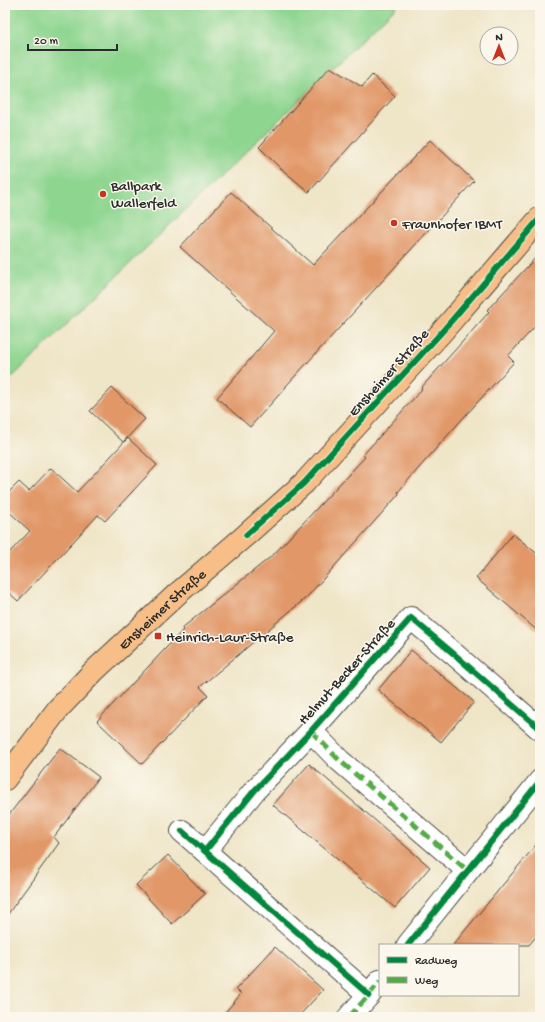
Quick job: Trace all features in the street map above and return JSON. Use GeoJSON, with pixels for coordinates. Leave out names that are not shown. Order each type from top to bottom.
{"type":"FeatureCollection","features":[{"type":"Feature","properties":{"kind":"main road","name":"Ensheimer Straße"},"geometry":{"type":"LineString","coordinates":[[7,771],[58,709],[94,671],[177,594],[304,483],[440,334],[540,218]]}},
{"type":"Feature","properties":{"kind":"street","name":"Helmut-Becker-Straße"},"geometry":{"type":"LineString","coordinates":[[205,851],[255,790],[311,731],[411,618],[540,729]]}},
{"type":"Feature","properties":{"kind":"street","name":"Helmut-Becker-Straße"},"geometry":{"type":"LineString","coordinates":[[311,731],[339,760],[467,870]]}},
{"type":"Feature","properties":{"kind":"street"},"geometry":{"type":"LineString","coordinates":[[409,944],[540,781]]}},
{"type":"Feature","properties":{"kind":"street"},"geometry":{"type":"LineString","coordinates":[[182,831],[374,988],[348,1017]]}},
{"type":"Feature","properties":{"kind":"green space","name":"Ballpark Wallerfeld"},"geometry":{"type":"Polygon","coordinates":[[[5,5],[398,5],[5,384],[5,5]]]}},
{"type":"Feature","properties":{"kind":"building"},"geometry":{"type":"Polygon","coordinates":[[[330,67],[362,87],[372,75],[395,96],[309,192],[279,167],[259,147],[330,67]]]}},
{"type":"Feature","properties":{"kind":"building"},"geometry":{"type":"Polygon","coordinates":[[[430,140],[474,181],[250,427],[217,398],[274,331],[180,247],[231,192],[313,265],[430,140]]]}},
{"type":"Feature","properties":{"kind":"building"},"geometry":{"type":"Polygon","coordinates":[[[540,253],[540,321],[508,356],[514,362],[447,436],[398,492],[399,494],[307,597],[200,687],[208,695],[142,764],[97,721],[183,630],[182,628],[273,555],[365,457],[363,455],[489,312],[487,310],[540,253]]]}},
{"type":"Feature","properties":{"kind":"building"},"geometry":{"type":"Polygon","coordinates":[[[112,388],[145,419],[123,442],[90,411],[112,388]]]}},
{"type":"Feature","properties":{"kind":"building"},"geometry":{"type":"Polygon","coordinates":[[[128,438],[157,465],[105,521],[98,515],[18,601],[5,589],[5,557],[30,531],[5,508],[5,496],[19,482],[29,491],[51,468],[77,492],[128,438]]]}},
{"type":"Feature","properties":{"kind":"building"},"geometry":{"type":"Polygon","coordinates":[[[513,534],[540,556],[540,633],[476,578],[513,534]]]}},
{"type":"Feature","properties":{"kind":"building"},"geometry":{"type":"Polygon","coordinates":[[[411,650],[474,702],[441,742],[378,690],[411,650]]]}},
{"type":"Feature","properties":{"kind":"building"},"geometry":{"type":"Polygon","coordinates":[[[60,748],[99,777],[54,837],[59,843],[5,918],[5,820],[60,748]]]}},
{"type":"Feature","properties":{"kind":"building"},"geometry":{"type":"Polygon","coordinates":[[[309,764],[430,867],[395,908],[273,805],[309,764]]]}},
{"type":"Feature","properties":{"kind":"building"},"geometry":{"type":"Polygon","coordinates":[[[540,840],[540,932],[529,945],[454,944],[540,840]]]}},
{"type":"Feature","properties":{"kind":"building"},"geometry":{"type":"Polygon","coordinates":[[[168,855],[205,894],[172,924],[136,885],[168,855]]]}},
{"type":"Feature","properties":{"kind":"building"},"geometry":{"type":"Polygon","coordinates":[[[275,947],[323,990],[298,1017],[221,1017],[241,994],[236,989],[275,947]]]}},
{"type":"Feature","properties":{"kind":"marked path"},"geometry":{"type":"LineString","coordinates":[[311,731],[339,760],[467,870]]}},
{"type":"Feature","properties":{"kind":"marked path"},"geometry":{"type":"LineString","coordinates":[[349,1017],[379,982]]}},
{"type":"Feature","properties":{"kind":"cycle path"},"geometry":{"type":"LineString","coordinates":[[246,535],[304,483],[440,334],[540,218]]}},
{"type":"Feature","properties":{"kind":"cycle path"},"geometry":{"type":"LineString","coordinates":[[205,851],[255,790],[311,731],[411,618],[540,729]]}},
{"type":"Feature","properties":{"kind":"cycle path"},"geometry":{"type":"LineString","coordinates":[[409,944],[540,781]]}},
{"type":"Feature","properties":{"kind":"cycle path"},"geometry":{"type":"LineString","coordinates":[[182,831],[369,995]]}},
{"type":"Feature","properties":{"kind":"place","name":"Ballpark Wallerfeld"},"geometry":{"type":"Point","coordinates":[103,194]}},
{"type":"Feature","properties":{"kind":"place","name":"Fraunhofer IBMT"},"geometry":{"type":"Point","coordinates":[394,223]}},
{"type":"Feature","properties":{"kind":"place","name":"Heinrich-Laur-Straße"},"geometry":{"type":"Point","coordinates":[158,636]}}]}
